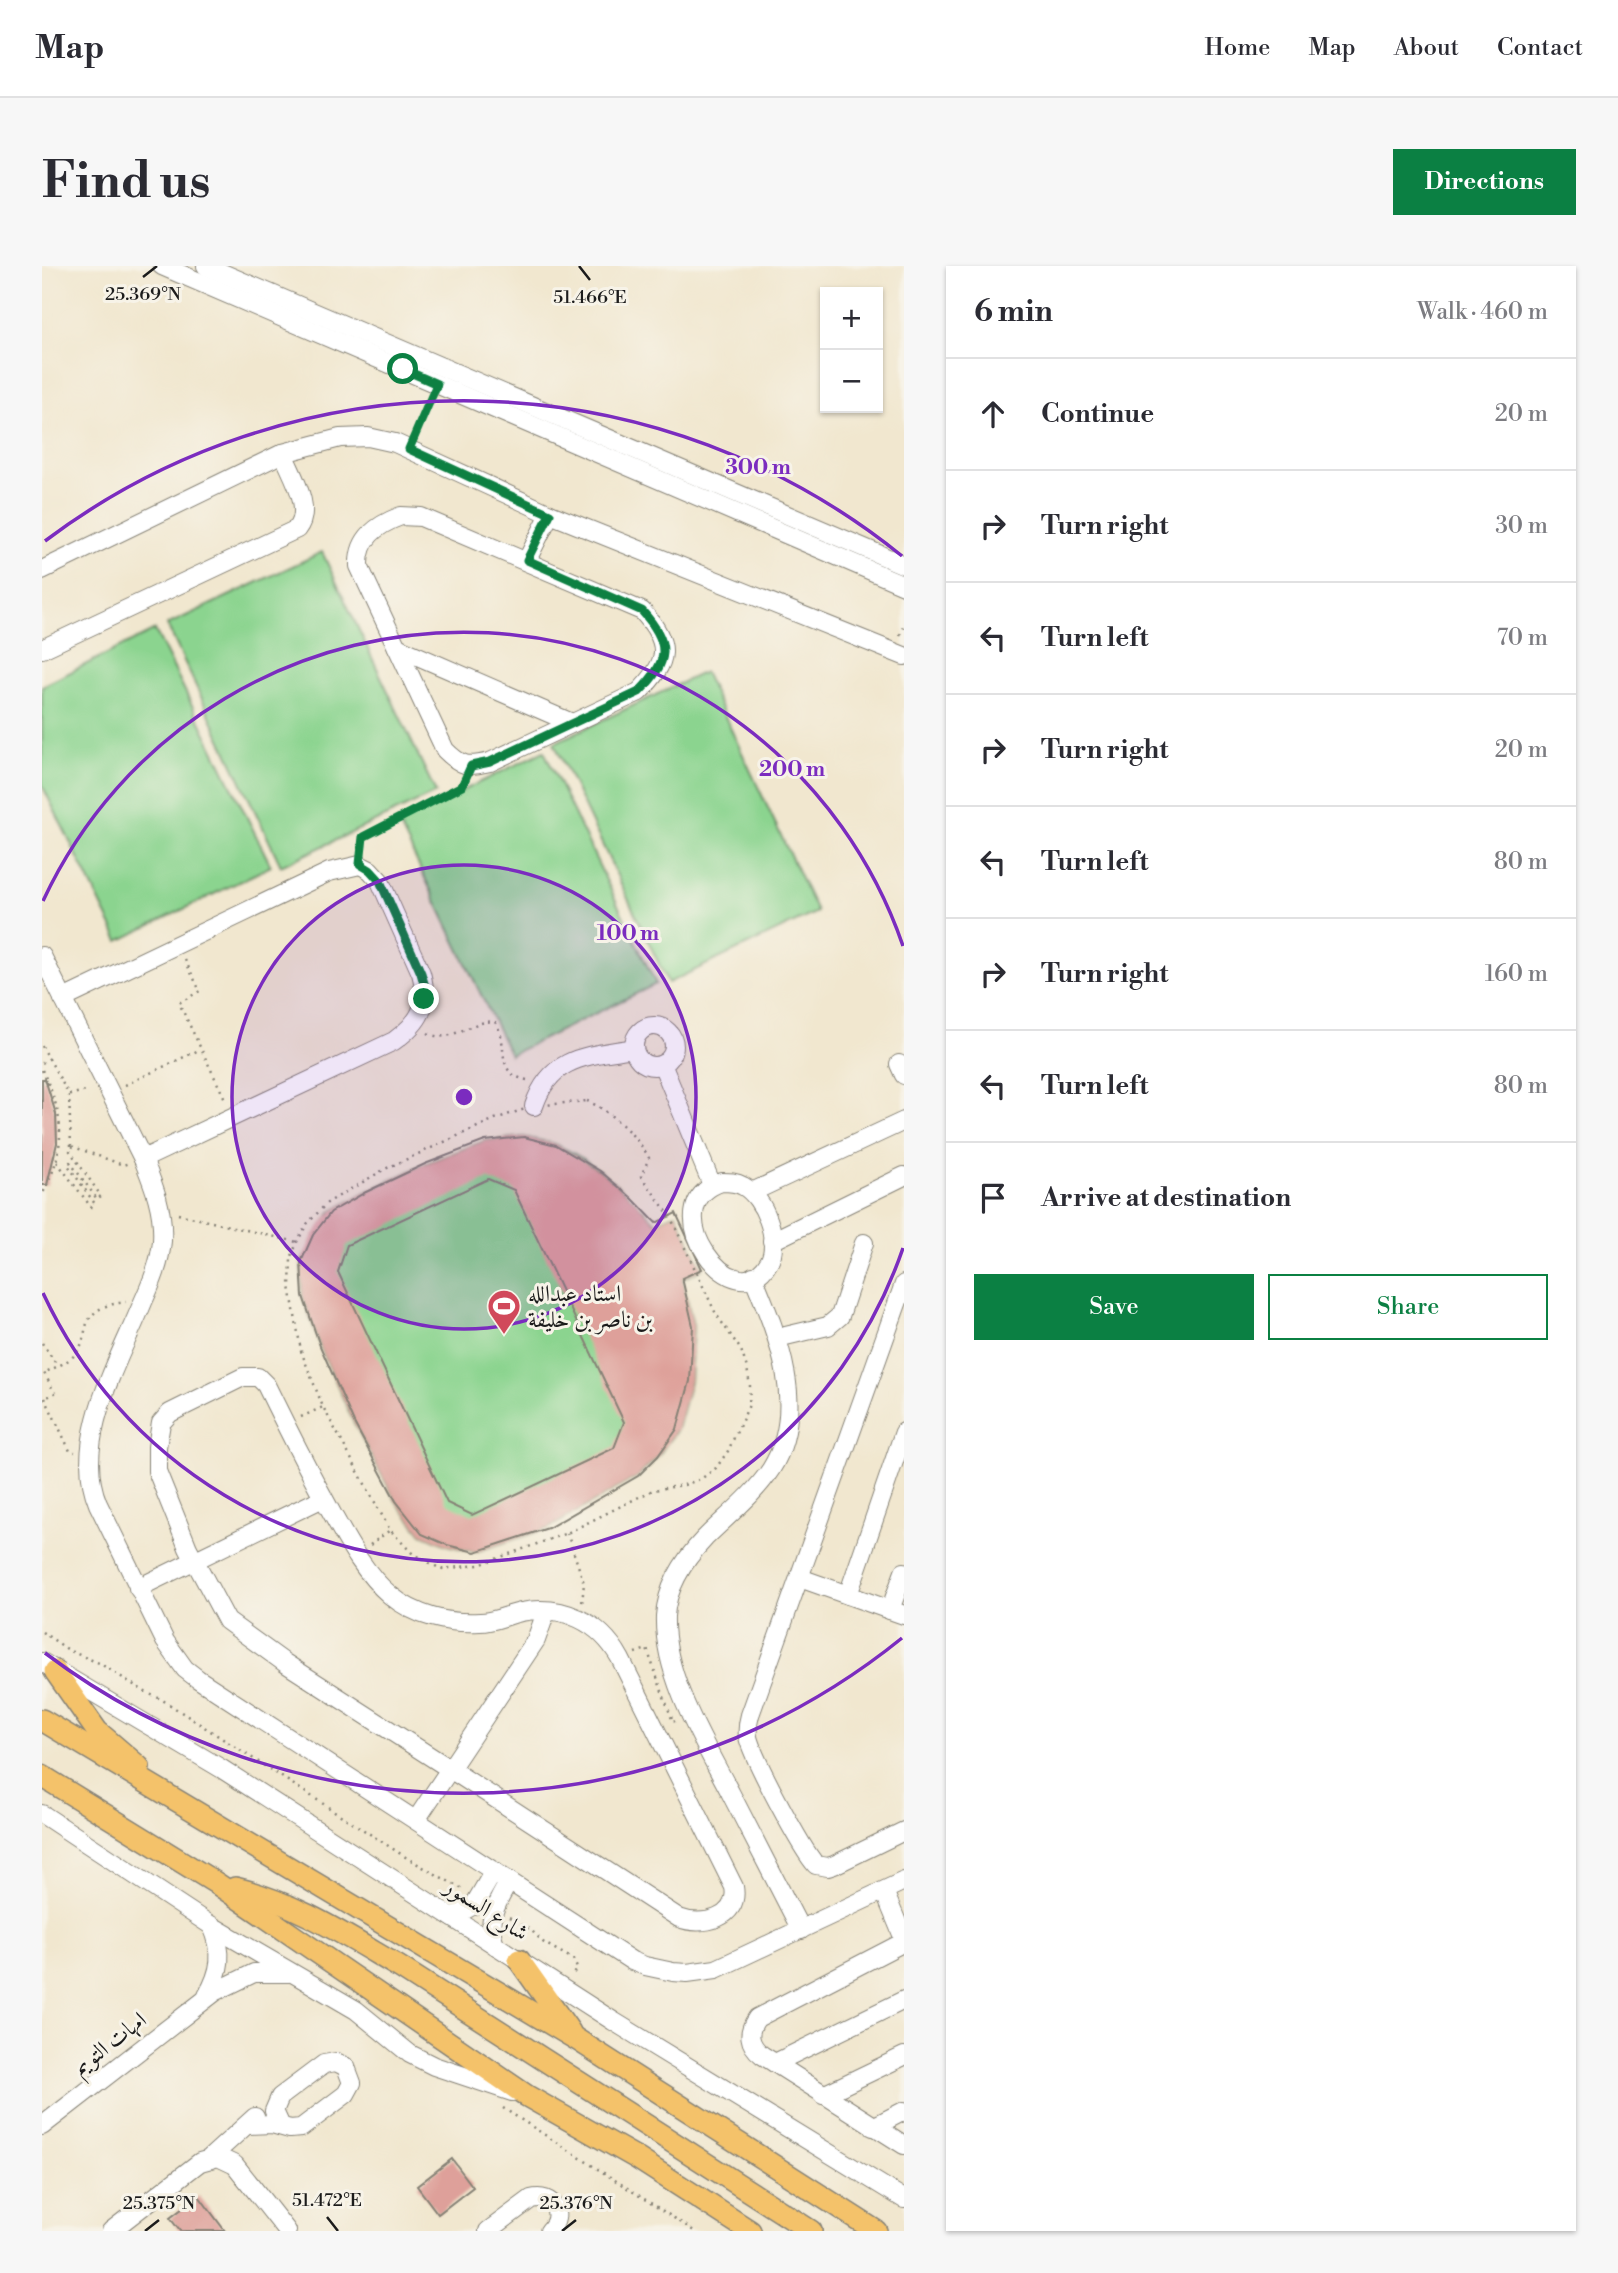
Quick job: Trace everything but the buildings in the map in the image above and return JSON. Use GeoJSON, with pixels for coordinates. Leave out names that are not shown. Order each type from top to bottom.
{"type":"FeatureCollection","features":[{"type":"Feature","properties":{"kind":"main road"},"geometry":{"type":"LineString","coordinates":[[49,1666],[97,1731],[136,1763],[156,1788]]}},
{"type":"Feature","properties":{"kind":"main road"},"geometry":{"type":"LineString","coordinates":[[42,1720],[576,2039],[876,2231]]}},
{"type":"Feature","properties":{"kind":"main road"},"geometry":{"type":"LineString","coordinates":[[42,1776],[216,1883],[527,2095],[635,2157],[750,2231]]}},
{"type":"Feature","properties":{"kind":"main road"},"geometry":{"type":"LineString","coordinates":[[216,1883],[267,1899],[334,1928],[531,2050],[811,2231]]}},
{"type":"Feature","properties":{"kind":"main road"},"geometry":{"type":"LineString","coordinates":[[519,1960],[576,2039]]}},
{"type":"Feature","properties":{"kind":"street"},"geometry":{"type":"LineString","coordinates":[[162,266],[209,271],[406,361],[904,565]]}},
{"type":"Feature","properties":{"kind":"street"},"geometry":{"type":"LineString","coordinates":[[406,361],[437,384],[904,585]]}},
{"type":"Feature","properties":{"kind":"street"},"geometry":{"type":"LineString","coordinates":[[42,570],[283,453],[326,440],[354,437],[382,439],[550,514],[904,656]]}},
{"type":"Feature","properties":{"kind":"street"},"geometry":{"type":"LineString","coordinates":[[42,649],[298,529],[303,520],[304,509],[283,453]]}},
{"type":"Feature","properties":{"kind":"street"},"geometry":{"type":"LineString","coordinates":[[527,560],[550,514]]}},
{"type":"Feature","properties":{"kind":"street"},"geometry":{"type":"LineString","coordinates":[[401,516],[421,517],[642,611],[654,624],[664,655],[656,675],[639,692],[490,762],[471,766],[458,762],[445,750],[397,648],[359,566],[359,550],[381,524],[401,516]]}},
{"type":"Feature","properties":{"kind":"street"},"geometry":{"type":"LineString","coordinates":[[397,648],[572,723]]}},
{"type":"Feature","properties":{"kind":"street"},"geometry":{"type":"LineString","coordinates":[[64,999],[329,872],[360,864],[380,881],[425,987],[421,1012],[415,1023],[394,1041],[143,1159]]}},
{"type":"Feature","properties":{"kind":"street"},"geometry":{"type":"LineString","coordinates":[[42,956],[143,1159],[156,1190],[161,1211],[160,1255],[144,1301],[98,1410],[90,1453],[93,1492],[165,1641],[185,1669],[632,1961],[666,1971],[687,1973],[716,1969],[904,1881]]}},
{"type":"Feature","properties":{"kind":"street"},"geometry":{"type":"LineString","coordinates":[[647,1027],[664,1028],[674,1042],[669,1059],[662,1064],[648,1065],[641,1061],[634,1048],[635,1039],[647,1027]]}},
{"type":"Feature","properties":{"kind":"street"},"geometry":{"type":"LineString","coordinates":[[534,1106],[544,1083],[557,1069],[572,1060],[634,1048]]}},
{"type":"Feature","properties":{"kind":"street"},"geometry":{"type":"LineString","coordinates":[[662,1064],[712,1185]]}},
{"type":"Feature","properties":{"kind":"street"},"geometry":{"type":"LineString","coordinates":[[752,1192],[904,1121]]}},
{"type":"Feature","properties":{"kind":"street"},"geometry":{"type":"LineString","coordinates":[[772,1241],[904,1176]]}},
{"type":"Feature","properties":{"kind":"street"},"geometry":{"type":"LineString","coordinates":[[733,1182],[752,1192],[766,1215],[772,1252],[769,1262],[762,1270],[743,1279],[722,1273],[702,1247],[695,1226],[694,1207],[698,1198],[712,1185],[733,1182]]}},
{"type":"Feature","properties":{"kind":"street"},"geometry":{"type":"LineString","coordinates":[[777,1338],[828,1326],[840,1316],[864,1243]]}},
{"type":"Feature","properties":{"kind":"street"},"geometry":{"type":"LineString","coordinates":[[753,1276],[777,1338],[788,1395],[783,1445],[771,1469],[754,1490],[691,1553],[669,1595],[665,1615],[675,1675],[691,1713],[801,1930]]}},
{"type":"Feature","properties":{"kind":"street"},"geometry":{"type":"LineString","coordinates":[[904,1284],[898,1321],[800,1578],[750,1715],[747,1732],[752,1748],[794,1829],[816,1865],[834,1865],[904,1831]]}},
{"type":"Feature","properties":{"kind":"street"},"geometry":{"type":"LineString","coordinates":[[243,1377],[258,1377],[266,1385],[323,1498],[357,1555],[390,1595],[428,1616],[449,1621],[481,1622],[520,1613],[546,1612],[578,1617],[600,1631],[620,1658],[734,1887],[733,1903],[723,1915],[695,1923],[679,1917],[234,1628],[219,1607],[166,1498],[157,1471],[157,1447],[163,1419],[243,1377]]}},
{"type":"Feature","properties":{"kind":"street"},"geometry":{"type":"LineString","coordinates":[[848,1595],[904,1432]]}},
{"type":"Feature","properties":{"kind":"street"},"geometry":{"type":"LineString","coordinates":[[138,1588],[323,1498]]}},
{"type":"Feature","properties":{"kind":"street"},"geometry":{"type":"LineString","coordinates":[[800,1578],[897,1612],[904,1572]]}},
{"type":"Feature","properties":{"kind":"street"},"geometry":{"type":"LineString","coordinates":[[416,1820],[536,1640],[546,1612]]}},
{"type":"Feature","properties":{"kind":"street","name":"شارع السمور"},"geometry":{"type":"LineString","coordinates":[[49,1666],[222,1769],[625,2028],[904,2199]]}},
{"type":"Feature","properties":{"kind":"street"},"geometry":{"type":"LineString","coordinates":[[42,1814],[212,1926],[356,2010],[399,2046],[422,2061],[527,2095]]}},
{"type":"Feature","properties":{"kind":"street"},"geometry":{"type":"LineString","coordinates":[[452,1917],[474,1905],[501,1876]]}},
{"type":"Feature","properties":{"kind":"street"},"geometry":{"type":"LineString","coordinates":[[496,1946],[491,1931],[492,1916],[501,1876]]}},
{"type":"Feature","properties":{"kind":"street"},"geometry":{"type":"LineString","coordinates":[[884,1891],[904,1941],[757,2018],[752,2025],[751,2042],[755,2049],[775,2063],[904,2145]]}},
{"type":"Feature","properties":{"kind":"street"},"geometry":{"type":"LineString","coordinates":[[206,1999],[216,1979],[221,1959],[212,1926]]}},
{"type":"Feature","properties":{"kind":"street","name":"امهات التويم"},"geometry":{"type":"LineString","coordinates":[[42,2126],[225,1985],[254,1973],[296,1974]]}},
{"type":"Feature","properties":{"kind":"street"},"geometry":{"type":"LineString","coordinates":[[775,2063],[904,2000]]}},
{"type":"Feature","properties":{"kind":"street"},"geometry":{"type":"LineString","coordinates":[[823,2095],[904,2056]]}},
{"type":"Feature","properties":{"kind":"street"},"geometry":{"type":"LineString","coordinates":[[111,2231],[200,2162],[211,2157],[260,2113],[324,2064],[336,2062],[349,2072],[352,2083],[346,2094],[301,2128],[290,2129],[280,2124],[248,2125]]}},
{"type":"Feature","properties":{"kind":"street"},"geometry":{"type":"LineString","coordinates":[[280,2097],[274,2111],[280,2124]]}},
{"type":"Feature","properties":{"kind":"street"},"geometry":{"type":"LineString","coordinates":[[873,2127],[904,2111]]}},
{"type":"Feature","properties":{"kind":"street"},"geometry":{"type":"LineString","coordinates":[[211,2157],[224,2158],[235,2165],[287,2231]]}},
{"type":"Feature","properties":{"kind":"street"},"geometry":{"type":"LineString","coordinates":[[488,2231],[526,2202],[537,2197],[549,2200],[556,2209],[556,2221],[549,2231]]}},
{"type":"Feature","properties":{"kind":"path"},"geometry":{"type":"LineString","coordinates":[[409,449],[437,384]]}},
{"type":"Feature","properties":{"kind":"path"},"geometry":{"type":"LineString","coordinates":[[360,864],[363,837],[462,786],[471,766]]}},
{"type":"Feature","properties":{"kind":"path"},"geometry":{"type":"LineString","coordinates":[[177,944],[200,991],[179,1003],[234,1116]]}},
{"type":"Feature","properties":{"kind":"path"},"geometry":{"type":"LineString","coordinates":[[415,1023],[436,1037],[443,1037],[483,1023],[495,1023],[502,1037],[504,1062],[509,1072],[518,1078],[544,1083]]}},
{"type":"Feature","properties":{"kind":"path"},"geometry":{"type":"LineString","coordinates":[[42,1046],[65,1087]]}},
{"type":"Feature","properties":{"kind":"path"},"geometry":{"type":"LineString","coordinates":[[110,1092],[200,1050]]}},
{"type":"Feature","properties":{"kind":"path"},"geometry":{"type":"LineString","coordinates":[[42,1063],[50,1058]]}},
{"type":"Feature","properties":{"kind":"path"},"geometry":{"type":"LineString","coordinates":[[42,1070],[54,1094],[59,1115],[57,1162],[42,1195]]}},
{"type":"Feature","properties":{"kind":"path"},"geometry":{"type":"LineString","coordinates":[[57,1162],[91,1207],[95,1204],[68,1165],[70,1162],[97,1199],[102,1196],[70,1151],[69,1095]]}},
{"type":"Feature","properties":{"kind":"path"},"geometry":{"type":"LineString","coordinates":[[587,1101],[611,1114],[620,1126],[644,1147],[649,1158],[641,1176],[670,1216],[716,1314],[741,1350],[750,1386],[749,1405],[744,1420],[716,1468],[701,1479],[653,1490],[567,1533],[480,1565],[441,1569],[413,1554],[390,1530],[323,1407],[301,1351],[290,1286],[291,1259],[297,1242],[307,1224],[327,1203],[385,1169],[495,1119],[534,1106],[587,1101]]}},
{"type":"Feature","properties":{"kind":"path"},"geometry":{"type":"LineString","coordinates":[[71,1146],[123,1165],[143,1159]]}},
{"type":"Feature","properties":{"kind":"path"},"geometry":{"type":"LineString","coordinates":[[161,1211],[297,1242]]}},
{"type":"Feature","properties":{"kind":"path"},"geometry":{"type":"LineString","coordinates":[[90,1453],[70,1451],[43,1399],[55,1393],[44,1373],[72,1358],[78,1351],[83,1342],[85,1327],[94,1312],[116,1303],[144,1301]]}},
{"type":"Feature","properties":{"kind":"path"},"geometry":{"type":"LineString","coordinates":[[42,1343],[57,1366]]}},
{"type":"Feature","properties":{"kind":"path"},"geometry":{"type":"LineString","coordinates":[[285,1425],[323,1407]]}},
{"type":"Feature","properties":{"kind":"path"},"geometry":{"type":"LineString","coordinates":[[357,1555],[390,1530]]}},
{"type":"Feature","properties":{"kind":"path"},"geometry":{"type":"LineString","coordinates":[[567,1533],[584,1583],[584,1597],[578,1617]]}},
{"type":"Feature","properties":{"kind":"path"},"geometry":{"type":"LineString","coordinates":[[620,1658],[647,1649],[673,1721],[691,1713]]}},
{"type":"Feature","properties":{"kind":"green space"},"geometry":{"type":"Polygon","coordinates":[[[322,552],[436,793],[281,866],[167,625],[322,552]]]}},
{"type":"Feature","properties":{"kind":"green space"},"geometry":{"type":"Polygon","coordinates":[[[155,630],[271,866],[119,941],[42,785],[42,686],[155,630]]]}},
{"type":"Feature","properties":{"kind":"green space"},"geometry":{"type":"Polygon","coordinates":[[[704,672],[817,912],[668,983],[554,743],[704,672]]]}},
{"type":"Feature","properties":{"kind":"green space"},"geometry":{"type":"Polygon","coordinates":[[[544,751],[656,984],[510,1055],[398,822],[544,751]]]}},
{"type":"Feature","properties":{"kind":"green space","name":"استاد عبدالله بن ناصر بن خليفة"},"geometry":{"type":"Polygon","coordinates":[[[524,1137],[548,1142],[584,1159],[656,1223],[676,1213],[702,1269],[682,1279],[693,1326],[690,1381],[677,1429],[658,1456],[638,1476],[548,1528],[475,1552],[447,1545],[422,1534],[396,1501],[354,1423],[320,1346],[303,1296],[301,1262],[331,1212],[366,1192],[425,1164],[485,1141],[524,1137]]]}},
{"type":"Feature","properties":{"kind":"place","name":"استاد عبدالله بن ناصر بن خليفة"},"geometry":{"type":"Point","coordinates":[504,1336]}},
{"type":"Feature","properties":{"kind":"route"},"geometry":{"type":"LineString","coordinates":[[403,369],[437,384],[409,449],[550,514],[527,560],[642,611],[654,624],[664,655],[656,675],[639,692],[490,762],[471,766],[462,786],[363,837],[360,864],[380,881],[421,973],[425,987],[424,999]]}}]}
